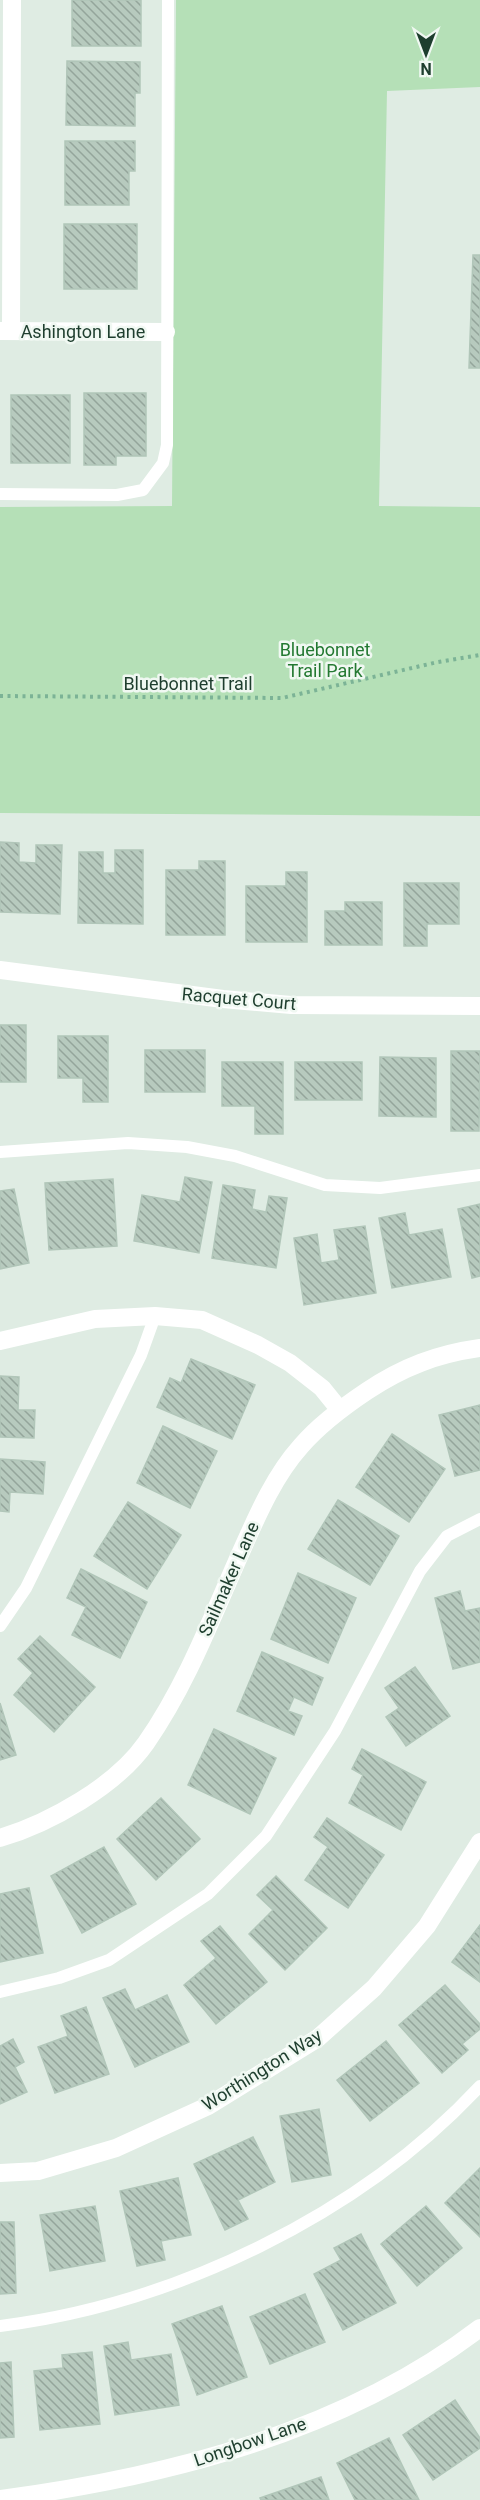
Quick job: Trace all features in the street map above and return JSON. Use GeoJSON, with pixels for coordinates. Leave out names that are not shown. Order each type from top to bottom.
{"type":"FeatureCollection","features":[{"type":"Feature","properties":{"kind":"street"},"geometry":{"type":"LineString","coordinates":[[5,331],[12,0]]}},
{"type":"Feature","properties":{"kind":"street","name":"Ashington Lane"},"geometry":{"type":"LineString","coordinates":[[5,331],[166,332]]}},
{"type":"Feature","properties":{"kind":"street","name":"Racquet Court"},"geometry":{"type":"LineString","coordinates":[[0,969],[177,993],[291,1005],[480,1006]]}},
{"type":"Feature","properties":{"kind":"street"},"geometry":{"type":"LineString","coordinates":[[0,1341],[95,1319],[155,1316],[202,1320],[258,1345],[290,1363],[322,1388],[339,1409]]}},
{"type":"Feature","properties":{"kind":"street","name":"Sailmaker Lane"},"geometry":{"type":"LineString","coordinates":[[0,1838],[20,1832],[92,1794],[145,1744],[184,1680],[262,1504],[300,1446],[339,1409],[397,1371],[454,1352],[480,1348]]}},
{"type":"Feature","properties":{"kind":"street","name":"Worthington Way"},"geometry":{"type":"LineString","coordinates":[[0,2173],[38,2171],[116,2148],[208,2106],[318,2038],[374,1988],[427,1926],[480,1842]]}},
{"type":"Feature","properties":{"kind":"street","name":"Longbow Lane"},"geometry":{"type":"LineString","coordinates":[[0,2499],[60,2492],[139,2476],[259,2442],[389,2389],[480,2328]]}},
{"type":"Feature","properties":{"kind":"lane"},"geometry":{"type":"LineString","coordinates":[[0,494],[117,495],[143,490],[163,463],[167,445],[168,0]]}},
{"type":"Feature","properties":{"kind":"lane"},"geometry":{"type":"LineString","coordinates":[[0,1152],[128,1143],[187,1147],[235,1156],[325,1185],[380,1188],[480,1175]]}},
{"type":"Feature","properties":{"kind":"lane"},"geometry":{"type":"LineString","coordinates":[[0,1626],[26,1588],[141,1355],[155,1316]]}},
{"type":"Feature","properties":{"kind":"lane"},"geometry":{"type":"LineString","coordinates":[[0,1992],[59,1978],[109,1959],[208,1894],[266,1836],[279,1817],[335,1731],[420,1571],[447,1536],[480,1519]]}},
{"type":"Feature","properties":{"kind":"lane"},"geometry":{"type":"LineString","coordinates":[[0,2326],[36,2322],[118,2302],[194,2277],[295,2227],[392,2166],[454,2113],[480,2086]]}},
{"type":"Feature","properties":{"kind":"path","name":"Bluebonnet Trail"},"geometry":{"type":"LineString","coordinates":[[0,696],[282,698],[438,662],[480,656]]}},
{"type":"Feature","properties":{"kind":"green space","name":"Bluebonnet Trail Park"},"geometry":{"type":"Polygon","coordinates":[[[176,0],[480,0],[480,87],[387,91],[379,506],[480,507],[480,816],[0,813],[0,507],[172,506],[176,0]]]}},
{"type":"Feature","properties":{"kind":"building"},"geometry":{"type":"Polygon","coordinates":[[[72,0],[141,0],[141,46],[72,46],[72,0]]]}},
{"type":"Feature","properties":{"kind":"building"},"geometry":{"type":"Polygon","coordinates":[[[67,61],[140,62],[140,93],[135,93],[135,126],[66,125],[67,61]]]}},
{"type":"Feature","properties":{"kind":"building"},"geometry":{"type":"Polygon","coordinates":[[[65,141],[135,141],[135,171],[129,171],[129,205],[65,205],[65,141]]]}},
{"type":"Feature","properties":{"kind":"building"},"geometry":{"type":"Polygon","coordinates":[[[64,224],[137,224],[137,289],[64,289],[64,224]]]}},
{"type":"Feature","properties":{"kind":"building"},"geometry":{"type":"Polygon","coordinates":[[[473,255],[480,255],[480,368],[469,368],[473,255]]]}},
{"type":"Feature","properties":{"kind":"building"},"geometry":{"type":"Polygon","coordinates":[[[84,393],[146,393],[146,456],[116,456],[116,465],[84,465],[84,393]]]}},
{"type":"Feature","properties":{"kind":"building"},"geometry":{"type":"Polygon","coordinates":[[[11,395],[70,395],[70,463],[11,463],[11,395]]]}},
{"type":"Feature","properties":{"kind":"building"},"geometry":{"type":"Polygon","coordinates":[[[0,842],[19,843],[19,862],[36,863],[36,845],[62,845],[60,914],[0,912],[0,842]]]}},
{"type":"Feature","properties":{"kind":"building"},"geometry":{"type":"Polygon","coordinates":[[[115,850],[143,850],[143,924],[78,923],[79,852],[103,852],[103,873],[115,873],[115,850]]]}},
{"type":"Feature","properties":{"kind":"building"},"geometry":{"type":"Polygon","coordinates":[[[199,861],[225,861],[225,935],[166,935],[166,870],[199,870],[199,861]]]}},
{"type":"Feature","properties":{"kind":"building"},"geometry":{"type":"Polygon","coordinates":[[[286,872],[307,872],[307,942],[246,942],[246,886],[286,886],[286,872]]]}},
{"type":"Feature","properties":{"kind":"building"},"geometry":{"type":"Polygon","coordinates":[[[404,883],[459,883],[459,924],[427,924],[427,946],[404,946],[404,883]]]}},
{"type":"Feature","properties":{"kind":"building"},"geometry":{"type":"Polygon","coordinates":[[[345,902],[382,902],[382,945],[325,945],[325,911],[345,911],[345,902]]]}},
{"type":"Feature","properties":{"kind":"building"},"geometry":{"type":"Polygon","coordinates":[[[0,1025],[26,1025],[26,1082],[0,1082],[0,1025]]]}},
{"type":"Feature","properties":{"kind":"building"},"geometry":{"type":"Polygon","coordinates":[[[58,1036],[108,1036],[108,1102],[83,1102],[83,1078],[58,1078],[58,1036]]]}},
{"type":"Feature","properties":{"kind":"building"},"geometry":{"type":"Polygon","coordinates":[[[145,1050],[205,1050],[205,1092],[145,1092],[145,1050]]]}},
{"type":"Feature","properties":{"kind":"building"},"geometry":{"type":"Polygon","coordinates":[[[451,1051],[480,1051],[479,1131],[451,1131],[451,1051]]]}},
{"type":"Feature","properties":{"kind":"building"},"geometry":{"type":"Polygon","coordinates":[[[380,1057],[436,1058],[436,1117],[379,1116],[380,1057]]]}},
{"type":"Feature","properties":{"kind":"building"},"geometry":{"type":"Polygon","coordinates":[[[222,1062],[283,1062],[283,1134],[255,1134],[255,1106],[222,1106],[222,1062]]]}},
{"type":"Feature","properties":{"kind":"building"},"geometry":{"type":"Polygon","coordinates":[[[295,1062],[362,1062],[362,1100],[295,1100],[295,1062]]]}},
{"type":"Feature","properties":{"kind":"building"},"geometry":{"type":"Polygon","coordinates":[[[185,1177],[212,1182],[199,1253],[134,1241],[142,1195],[180,1202],[185,1177]]]}},
{"type":"Feature","properties":{"kind":"building"},"geometry":{"type":"Polygon","coordinates":[[[113,1179],[117,1246],[49,1250],[45,1183],[113,1179]]]}},
{"type":"Feature","properties":{"kind":"building"},"geometry":{"type":"Polygon","coordinates":[[[223,1185],[255,1190],[252,1209],[266,1212],[269,1196],[287,1198],[276,1268],[212,1258],[223,1185]]]}},
{"type":"Feature","properties":{"kind":"building"},"geometry":{"type":"Polygon","coordinates":[[[14,1189],[29,1263],[0,1269],[0,1191],[14,1189]]]}},
{"type":"Feature","properties":{"kind":"building"},"geometry":{"type":"Polygon","coordinates":[[[480,1204],[480,1276],[472,1278],[458,1209],[480,1204]]]}},
{"type":"Feature","properties":{"kind":"building"},"geometry":{"type":"Polygon","coordinates":[[[405,1213],[409,1235],[442,1229],[451,1277],[392,1288],[379,1218],[405,1213]]]}},
{"type":"Feature","properties":{"kind":"building"},"geometry":{"type":"Polygon","coordinates":[[[365,1226],[376,1293],[304,1305],[294,1238],[317,1234],[321,1263],[339,1260],[334,1230],[365,1226]]]}},
{"type":"Feature","properties":{"kind":"building"},"geometry":{"type":"Polygon","coordinates":[[[191,1359],[255,1385],[232,1439],[157,1407],[170,1378],[181,1383],[191,1359]]]}},
{"type":"Feature","properties":{"kind":"building"},"geometry":{"type":"Polygon","coordinates":[[[0,1376],[19,1377],[18,1410],[35,1410],[34,1438],[0,1437],[0,1376]]]}},
{"type":"Feature","properties":{"kind":"building"},"geometry":{"type":"Polygon","coordinates":[[[480,1405],[480,1470],[455,1476],[439,1415],[480,1405]]]}},
{"type":"Feature","properties":{"kind":"building"},"geometry":{"type":"Polygon","coordinates":[[[163,1426],[217,1451],[190,1508],[137,1483],[163,1426]]]}},
{"type":"Feature","properties":{"kind":"building"},"geometry":{"type":"Polygon","coordinates":[[[392,1434],[445,1469],[409,1522],[356,1487],[392,1434]]]}},
{"type":"Feature","properties":{"kind":"building"},"geometry":{"type":"Polygon","coordinates":[[[0,1459],[45,1462],[43,1494],[10,1492],[9,1512],[0,1511],[0,1459]]]}},
{"type":"Feature","properties":{"kind":"building"},"geometry":{"type":"Polygon","coordinates":[[[338,1500],[399,1536],[370,1585],[308,1549],[338,1500]]]}},
{"type":"Feature","properties":{"kind":"building"},"geometry":{"type":"Polygon","coordinates":[[[128,1502],[181,1535],[147,1589],[94,1556],[128,1502]]]}},
{"type":"Feature","properties":{"kind":"building"},"geometry":{"type":"Polygon","coordinates":[[[81,1569],[147,1602],[120,1658],[72,1635],[86,1607],[67,1598],[81,1569]]]}},
{"type":"Feature","properties":{"kind":"building"},"geometry":{"type":"Polygon","coordinates":[[[298,1573],[356,1598],[328,1663],[271,1639],[298,1573]]]}},
{"type":"Feature","properties":{"kind":"building"},"geometry":{"type":"Polygon","coordinates":[[[460,1591],[465,1611],[480,1608],[480,1662],[453,1669],[435,1598],[460,1591]]]}},
{"type":"Feature","properties":{"kind":"building"},"geometry":{"type":"Polygon","coordinates":[[[40,1636],[95,1687],[54,1732],[14,1695],[33,1673],[18,1659],[40,1636]]]}},
{"type":"Feature","properties":{"kind":"building"},"geometry":{"type":"Polygon","coordinates":[[[262,1652],[323,1678],[312,1705],[294,1697],[288,1711],[302,1716],[294,1735],[237,1711],[262,1652]]]}},
{"type":"Feature","properties":{"kind":"building"},"geometry":{"type":"Polygon","coordinates":[[[415,1667],[450,1716],[406,1746],[386,1717],[399,1708],[385,1688],[415,1667]]]}},
{"type":"Feature","properties":{"kind":"building"},"geometry":{"type":"Polygon","coordinates":[[[0,1703],[16,1755],[0,1760],[0,1703]]]}},
{"type":"Feature","properties":{"kind":"building"},"geometry":{"type":"Polygon","coordinates":[[[214,1729],[276,1758],[250,1814],[188,1785],[214,1729]]]}},
{"type":"Feature","properties":{"kind":"building"},"geometry":{"type":"Polygon","coordinates":[[[362,1749],[426,1782],[401,1830],[349,1803],[363,1775],[352,1769],[362,1749]]]}},
{"type":"Feature","properties":{"kind":"building"},"geometry":{"type":"Polygon","coordinates":[[[161,1798],[200,1839],[156,1880],[117,1839],[161,1798]]]}},
{"type":"Feature","properties":{"kind":"building"},"geometry":{"type":"Polygon","coordinates":[[[327,1818],[384,1855],[348,1908],[305,1880],[328,1847],[314,1837],[327,1818]]]}},
{"type":"Feature","properties":{"kind":"building"},"geometry":{"type":"Polygon","coordinates":[[[104,1847],[136,1904],[82,1933],[51,1876],[104,1847]]]}},
{"type":"Feature","properties":{"kind":"building"},"geometry":{"type":"Polygon","coordinates":[[[276,1876],[327,1928],[285,1970],[249,1934],[273,1910],[257,1895],[276,1876]]]}},
{"type":"Feature","properties":{"kind":"building"},"geometry":{"type":"Polygon","coordinates":[[[29,1888],[43,1953],[0,1962],[0,1894],[29,1888]]]}},
{"type":"Feature","properties":{"kind":"building"},"geometry":{"type":"Polygon","coordinates":[[[480,1925],[480,1982],[452,1962],[480,1925]]]}},
{"type":"Feature","properties":{"kind":"building"},"geometry":{"type":"Polygon","coordinates":[[[220,1926],[267,1982],[216,2024],[184,1985],[216,1958],[201,1941],[220,1926]]]}},
{"type":"Feature","properties":{"kind":"building"},"geometry":{"type":"Polygon","coordinates":[[[445,1985],[480,2024],[480,2029],[462,2044],[468,2050],[442,2073],[399,2025],[445,1985]]]}},
{"type":"Feature","properties":{"kind":"building"},"geometry":{"type":"Polygon","coordinates":[[[125,1989],[135,2010],[167,1995],[189,2042],[135,2067],[103,1998],[125,1989]]]}},
{"type":"Feature","properties":{"kind":"building"},"geometry":{"type":"Polygon","coordinates":[[[86,2007],[109,2074],[55,2093],[38,2047],[68,2036],[61,2016],[86,2007]]]}},
{"type":"Feature","properties":{"kind":"building"},"geometry":{"type":"Polygon","coordinates":[[[13,2039],[24,2062],[15,2067],[27,2092],[0,2104],[0,2046],[13,2039]]]}},
{"type":"Feature","properties":{"kind":"building"},"geometry":{"type":"Polygon","coordinates":[[[386,2041],[419,2083],[370,2121],[337,2080],[386,2041]]]}},
{"type":"Feature","properties":{"kind":"building"},"geometry":{"type":"Polygon","coordinates":[[[319,2109],[331,2175],[292,2182],[280,2116],[319,2109]]]}},
{"type":"Feature","properties":{"kind":"building"},"geometry":{"type":"Polygon","coordinates":[[[253,2137],[275,2182],[238,2200],[248,2219],[225,2230],[194,2164],[253,2137]]]}},
{"type":"Feature","properties":{"kind":"building"},"geometry":{"type":"Polygon","coordinates":[[[480,2168],[480,2237],[445,2203],[480,2168]]]}},
{"type":"Feature","properties":{"kind":"building"},"geometry":{"type":"Polygon","coordinates":[[[178,2178],[191,2235],[161,2241],[165,2260],[137,2266],[120,2191],[178,2178]]]}},
{"type":"Feature","properties":{"kind":"building"},"geometry":{"type":"Polygon","coordinates":[[[95,2206],[105,2261],[50,2271],[40,2215],[95,2206]]]}},
{"type":"Feature","properties":{"kind":"building"},"geometry":{"type":"Polygon","coordinates":[[[426,2206],[462,2248],[417,2286],[381,2244],[426,2206]]]}},
{"type":"Feature","properties":{"kind":"building"},"geometry":{"type":"Polygon","coordinates":[[[0,2222],[14,2222],[16,2293],[0,2294],[0,2222]]]}},
{"type":"Feature","properties":{"kind":"building"},"geometry":{"type":"Polygon","coordinates":[[[361,2234],[396,2303],[343,2330],[314,2274],[341,2260],[334,2248],[361,2234]]]}},
{"type":"Feature","properties":{"kind":"building"},"geometry":{"type":"Polygon","coordinates":[[[305,2294],[325,2342],[270,2364],[250,2317],[305,2294]]]}},
{"type":"Feature","properties":{"kind":"building"},"geometry":{"type":"Polygon","coordinates":[[[222,2306],[247,2377],[197,2395],[172,2324],[222,2306]]]}},
{"type":"Feature","properties":{"kind":"building"},"geometry":{"type":"Polygon","coordinates":[[[128,2342],[131,2360],[171,2354],[179,2405],[115,2415],[104,2346],[128,2342]]]}},
{"type":"Feature","properties":{"kind":"building"},"geometry":{"type":"Polygon","coordinates":[[[92,2352],[100,2424],[40,2430],[34,2371],[63,2368],[62,2355],[92,2352]]]}},
{"type":"Feature","properties":{"kind":"building"},"geometry":{"type":"Polygon","coordinates":[[[11,2362],[14,2437],[0,2438],[0,2363],[11,2362]]]}},
{"type":"Feature","properties":{"kind":"building"},"geometry":{"type":"Polygon","coordinates":[[[455,2400],[480,2438],[480,2448],[433,2480],[403,2435],[455,2400]]]}},
{"type":"Feature","properties":{"kind":"building"},"geometry":{"type":"Polygon","coordinates":[[[389,2438],[419,2500],[355,2500],[337,2463],[389,2438]]]}},
{"type":"Feature","properties":{"kind":"building"},"geometry":{"type":"Polygon","coordinates":[[[321,2477],[329,2500],[261,2500],[260,2498],[321,2477]]]}}]}
